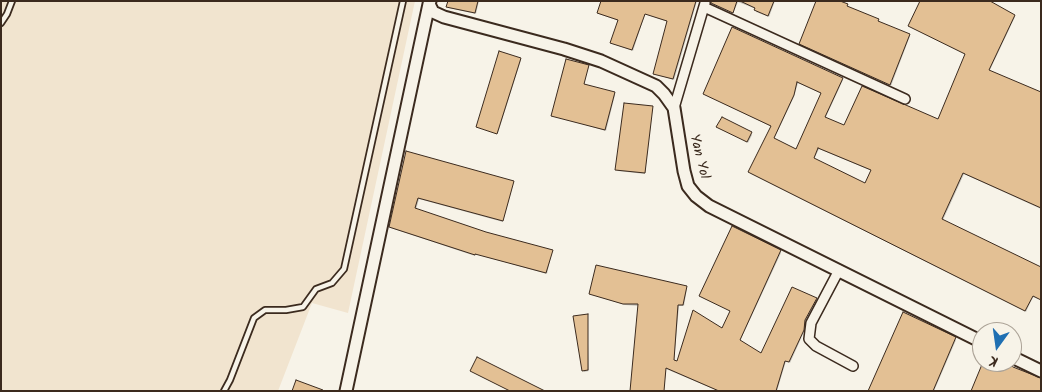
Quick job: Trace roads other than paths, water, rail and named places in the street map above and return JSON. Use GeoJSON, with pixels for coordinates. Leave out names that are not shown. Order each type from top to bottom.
{"type":"FeatureCollection","features":[{"type":"Feature","properties":{"kind":"street","name":"Yan Yol"},"geometry":{"type":"LineString","coordinates":[[429,3],[433,12],[444,17],[564,49],[601,61],[656,86],[674,108],[684,171],[688,186],[696,196],[709,206],[972,337]]}},
{"type":"Feature","properties":{"kind":"street"},"geometry":{"type":"LineString","coordinates":[[346,391],[429,3]]}},
{"type":"Feature","properties":{"kind":"street"},"geometry":{"type":"LineString","coordinates":[[674,108],[704,4],[905,100]]}},
{"type":"Feature","properties":{"kind":"street"},"geometry":{"type":"LineString","coordinates":[[839,270],[811,323],[810,339],[816,346],[853,366]]}},
{"type":"Feature","properties":{"kind":"street"},"geometry":{"type":"LineString","coordinates":[[1022,362],[1041,371]]}},
{"type":"Feature","properties":{"kind":"lane"},"geometry":{"type":"LineString","coordinates":[[1,23],[12,1]]}},
{"type":"Feature","properties":{"kind":"lane"},"geometry":{"type":"LineString","coordinates":[[224,391],[254,318],[265,310],[286,310],[303,307],[316,289],[332,283],[344,269],[403,1]]}}]}
